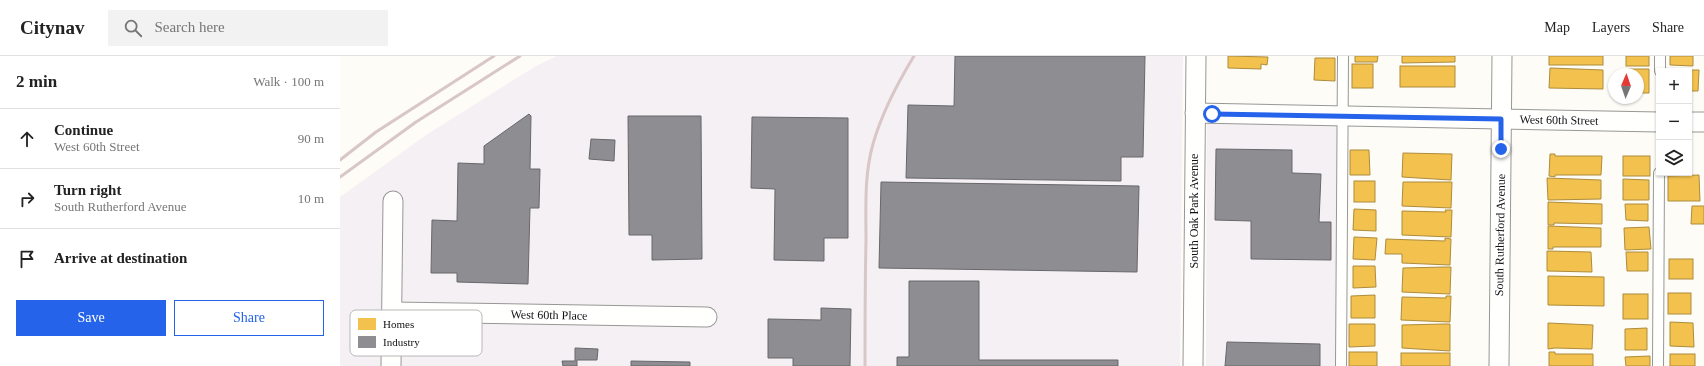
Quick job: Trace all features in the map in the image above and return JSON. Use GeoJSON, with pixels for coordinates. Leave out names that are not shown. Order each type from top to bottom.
{"type":"FeatureCollection","features":[{"type":"Feature","properties":{"kind":"street","name":"South Oak Park Avenue"},"geometry":{"type":"LineString","coordinates":[[1193,366],[1196,56]]}},
{"type":"Feature","properties":{"kind":"street","name":"South Rutherford Avenue"},"geometry":{"type":"LineString","coordinates":[[1499,366],[1502,56]]}},
{"type":"Feature","properties":{"kind":"street","name":"West 60th Street"},"geometry":{"type":"LineString","coordinates":[[1195,113],[1656,122]]}},
{"type":"Feature","properties":{"kind":"street"},"geometry":{"type":"LineString","coordinates":[[1692,122],[1704,122]]}},
{"type":"Feature","properties":{"kind":"street"},"geometry":{"type":"LineString","coordinates":[[392,310],[393,201]]}},
{"type":"Feature","properties":{"kind":"street","name":"West 60th Place"},"geometry":{"type":"LineString","coordinates":[[482,313],[707,317]]}},
{"type":"Feature","properties":{"kind":"street"},"geometry":{"type":"LineString","coordinates":[[391,356],[391,366]]}},
{"type":"Feature","properties":{"kind":"lane"},"geometry":{"type":"LineString","coordinates":[[1341,366],[1343,56]]}},
{"type":"Feature","properties":{"kind":"lane"},"geometry":{"type":"LineString","coordinates":[[1660,56],[1660,68]]}},
{"type":"Feature","properties":{"kind":"lane"},"geometry":{"type":"LineString","coordinates":[[1658,366],[1659,176]]}},
{"type":"Feature","properties":{"kind":"shaded area"},"geometry":{"type":"Polygon","coordinates":[[[557,56],[1183,56],[1180,366],[340,366],[340,197],[426,135],[536,66],[557,56]]]}},
{"type":"Feature","properties":{"kind":"shaded area"},"geometry":{"type":"Polygon","coordinates":[[[1207,117],[1338,118],[1336,366],[1206,366],[1207,117]]]}},
{"type":"Feature","properties":{"kind":"building: Homes"},"geometry":{"type":"Polygon","coordinates":[[[1228,56],[1268,57],[1267,65],[1261,64],[1261,69],[1228,68],[1228,56]]]}},
{"type":"Feature","properties":{"kind":"building: Homes"},"geometry":{"type":"Polygon","coordinates":[[[1355,56],[1378,56],[1377,62],[1355,62],[1355,56]]]}},
{"type":"Feature","properties":{"kind":"building: Homes"},"geometry":{"type":"Polygon","coordinates":[[[1402,56],[1455,56],[1455,62],[1402,63],[1402,56]]]}},
{"type":"Feature","properties":{"kind":"building: Homes"},"geometry":{"type":"Polygon","coordinates":[[[1549,56],[1603,56],[1603,65],[1549,65],[1549,56]]]}},
{"type":"Feature","properties":{"kind":"building: Homes"},"geometry":{"type":"Polygon","coordinates":[[[1626,56],[1649,56],[1649,66],[1626,66],[1626,56]]]}},
{"type":"Feature","properties":{"kind":"building: Homes"},"geometry":{"type":"Polygon","coordinates":[[[1670,56],[1693,56],[1693,66],[1670,65],[1670,56]]]}},
{"type":"Feature","properties":{"kind":"building: Homes"},"geometry":{"type":"Polygon","coordinates":[[[1315,58],[1335,58],[1335,81],[1314,80],[1315,58]]]}},
{"type":"Feature","properties":{"kind":"building: Homes"},"geometry":{"type":"Polygon","coordinates":[[[1352,64],[1373,64],[1373,88],[1352,88],[1352,64]]]}},
{"type":"Feature","properties":{"kind":"building: Homes"},"geometry":{"type":"Polygon","coordinates":[[[1400,66],[1455,66],[1455,87],[1400,87],[1400,66]]]}},
{"type":"Feature","properties":{"kind":"building: Homes"},"geometry":{"type":"Polygon","coordinates":[[[1550,68],[1603,70],[1603,89],[1549,88],[1550,68]]]}},
{"type":"Feature","properties":{"kind":"building: Homes"},"geometry":{"type":"Polygon","coordinates":[[[1644,69],[1649,69],[1649,93],[1644,93],[1644,69]]]}},
{"type":"Feature","properties":{"kind":"building: Homes"},"geometry":{"type":"Polygon","coordinates":[[[1692,70],[1699,70],[1698,91],[1692,91],[1692,70]]]}},
{"type":"Feature","properties":{"kind":"building: Homes"},"geometry":{"type":"Polygon","coordinates":[[[1350,150],[1369,150],[1370,175],[1350,175],[1350,150]]]}},
{"type":"Feature","properties":{"kind":"building: Homes"},"geometry":{"type":"Polygon","coordinates":[[[1403,153],[1452,154],[1451,180],[1402,177],[1403,153]]]}},
{"type":"Feature","properties":{"kind":"building: Homes"},"geometry":{"type":"Polygon","coordinates":[[[1550,154],[1555,154],[1555,156],[1602,156],[1601,175],[1549,176],[1550,154]]]}},
{"type":"Feature","properties":{"kind":"building: Homes"},"geometry":{"type":"Polygon","coordinates":[[[1623,156],[1650,156],[1650,176],[1623,176],[1623,156]]]}},
{"type":"Feature","properties":{"kind":"building: Homes"},"geometry":{"type":"Polygon","coordinates":[[[1699,175],[1700,201],[1668,201],[1668,176],[1699,175]]]}},
{"type":"Feature","properties":{"kind":"building: Homes"},"geometry":{"type":"Polygon","coordinates":[[[1547,178],[1601,180],[1601,199],[1548,200],[1547,178]]]}},
{"type":"Feature","properties":{"kind":"building: Homes"},"geometry":{"type":"Polygon","coordinates":[[[1623,179],[1649,180],[1649,200],[1623,200],[1623,179]]]}},
{"type":"Feature","properties":{"kind":"building: Homes"},"geometry":{"type":"Polygon","coordinates":[[[1354,181],[1375,181],[1375,202],[1354,202],[1354,181]]]}},
{"type":"Feature","properties":{"kind":"building: Homes"},"geometry":{"type":"Polygon","coordinates":[[[1403,182],[1452,182],[1451,208],[1402,206],[1403,182]]]}},
{"type":"Feature","properties":{"kind":"building: Homes"},"geometry":{"type":"Polygon","coordinates":[[[1548,202],[1602,204],[1602,224],[1554,223],[1554,225],[1548,225],[1548,202]]]}},
{"type":"Feature","properties":{"kind":"building: Homes"},"geometry":{"type":"Polygon","coordinates":[[[1625,204],[1648,204],[1648,221],[1626,220],[1625,204]]]}},
{"type":"Feature","properties":{"kind":"building: Homes"},"geometry":{"type":"Polygon","coordinates":[[[1692,206],[1704,206],[1704,224],[1691,224],[1692,206]]]}},
{"type":"Feature","properties":{"kind":"building: Homes"},"geometry":{"type":"Polygon","coordinates":[[[1354,209],[1376,210],[1376,231],[1353,230],[1354,209]]]}},
{"type":"Feature","properties":{"kind":"building: Homes"},"geometry":{"type":"Polygon","coordinates":[[[1445,210],[1452,210],[1451,237],[1402,235],[1402,211],[1446,212],[1445,210]]]}},
{"type":"Feature","properties":{"kind":"building: Homes"},"geometry":{"type":"Polygon","coordinates":[[[1548,226],[1601,228],[1601,247],[1553,247],[1553,249],[1548,249],[1548,226]]]}},
{"type":"Feature","properties":{"kind":"building: Homes"},"geometry":{"type":"Polygon","coordinates":[[[1649,227],[1651,249],[1625,250],[1624,228],[1649,227]]]}},
{"type":"Feature","properties":{"kind":"building: Homes"},"geometry":{"type":"Polygon","coordinates":[[[1354,237],[1377,238],[1375,260],[1353,259],[1354,237]]]}},
{"type":"Feature","properties":{"kind":"building: Homes"},"geometry":{"type":"Polygon","coordinates":[[[1445,238],[1451,239],[1450,265],[1402,263],[1402,254],[1385,254],[1386,239],[1445,241],[1445,238]]]}},
{"type":"Feature","properties":{"kind":"building: Homes"},"geometry":{"type":"Polygon","coordinates":[[[1547,251],[1591,252],[1592,272],[1547,271],[1547,251]]]}},
{"type":"Feature","properties":{"kind":"building: Homes"},"geometry":{"type":"Polygon","coordinates":[[[1626,252],[1648,252],[1648,271],[1627,271],[1626,252]]]}},
{"type":"Feature","properties":{"kind":"building: Homes"},"geometry":{"type":"Polygon","coordinates":[[[1669,259],[1693,259],[1693,279],[1669,279],[1669,259]]]}},
{"type":"Feature","properties":{"kind":"building: Homes"},"geometry":{"type":"Polygon","coordinates":[[[1353,266],[1375,266],[1376,287],[1353,288],[1353,266]]]}},
{"type":"Feature","properties":{"kind":"building: Homes"},"geometry":{"type":"Polygon","coordinates":[[[1451,267],[1450,294],[1402,292],[1403,268],[1451,267]]]}},
{"type":"Feature","properties":{"kind":"building: Homes"},"geometry":{"type":"Polygon","coordinates":[[[1548,276],[1604,277],[1604,306],[1548,305],[1548,276]]]}},
{"type":"Feature","properties":{"kind":"building: Homes"},"geometry":{"type":"Polygon","coordinates":[[[1668,293],[1691,293],[1691,314],[1668,314],[1668,293]]]}},
{"type":"Feature","properties":{"kind":"building: Homes"},"geometry":{"type":"Polygon","coordinates":[[[1623,294],[1648,294],[1648,319],[1623,319],[1623,294]]]}},
{"type":"Feature","properties":{"kind":"building: Homes"},"geometry":{"type":"Polygon","coordinates":[[[1375,295],[1375,318],[1351,318],[1351,296],[1375,295]]]}},
{"type":"Feature","properties":{"kind":"building: Homes"},"geometry":{"type":"Polygon","coordinates":[[[1446,296],[1451,296],[1450,322],[1401,320],[1402,297],[1446,298],[1446,296]]]}},
{"type":"Feature","properties":{"kind":"building: Homes"},"geometry":{"type":"Polygon","coordinates":[[[1670,322],[1693,323],[1694,347],[1670,346],[1670,322]]]}},
{"type":"Feature","properties":{"kind":"building: Homes"},"geometry":{"type":"Polygon","coordinates":[[[1548,323],[1593,325],[1592,349],[1548,349],[1548,323]]]}},
{"type":"Feature","properties":{"kind":"building: Homes"},"geometry":{"type":"Polygon","coordinates":[[[1349,324],[1375,324],[1375,346],[1349,347],[1349,324]]]}},
{"type":"Feature","properties":{"kind":"building: Homes"},"geometry":{"type":"Polygon","coordinates":[[[1450,324],[1450,351],[1402,348],[1402,325],[1450,324]]]}},
{"type":"Feature","properties":{"kind":"building: Homes"},"geometry":{"type":"Polygon","coordinates":[[[1647,328],[1647,350],[1625,350],[1625,329],[1647,328]]]}},
{"type":"Feature","properties":{"kind":"building: Homes"},"geometry":{"type":"Polygon","coordinates":[[[1349,352],[1377,352],[1377,366],[1349,366],[1349,352]]]}},
{"type":"Feature","properties":{"kind":"building: Homes"},"geometry":{"type":"Polygon","coordinates":[[[1549,352],[1555,352],[1555,354],[1593,354],[1593,366],[1549,366],[1549,352]]]}},
{"type":"Feature","properties":{"kind":"building: Homes"},"geometry":{"type":"Polygon","coordinates":[[[1401,353],[1450,353],[1450,366],[1401,366],[1401,353]]]}},
{"type":"Feature","properties":{"kind":"building: Homes"},"geometry":{"type":"Polygon","coordinates":[[[1670,354],[1695,354],[1695,366],[1670,366],[1670,354]]]}},
{"type":"Feature","properties":{"kind":"building: Homes"},"geometry":{"type":"Polygon","coordinates":[[[1650,356],[1650,366],[1626,366],[1625,357],[1650,356]]]}},
{"type":"Feature","properties":{"kind":"building: Industry"},"geometry":{"type":"Polygon","coordinates":[[[955,56],[1145,56],[1143,157],[1121,157],[1121,181],[906,178],[908,105],[954,106],[955,56]]]}},
{"type":"Feature","properties":{"kind":"building: Industry"},"geometry":{"type":"Polygon","coordinates":[[[529,114],[531,116],[530,169],[540,169],[539,208],[530,208],[528,284],[457,282],[457,273],[431,273],[432,220],[457,221],[458,163],[484,164],[484,146],[529,114]]]}},
{"type":"Feature","properties":{"kind":"building: Industry"},"geometry":{"type":"Polygon","coordinates":[[[628,116],[701,116],[702,259],[652,260],[652,235],[629,235],[628,116]]]}},
{"type":"Feature","properties":{"kind":"building: Industry"},"geometry":{"type":"Polygon","coordinates":[[[752,117],[848,118],[848,238],[824,238],[824,261],[774,260],[775,189],[751,188],[752,117]]]}},
{"type":"Feature","properties":{"kind":"building: Industry"},"geometry":{"type":"Polygon","coordinates":[[[591,139],[615,140],[614,161],[589,159],[591,139]]]}},
{"type":"Feature","properties":{"kind":"building: Industry"},"geometry":{"type":"Polygon","coordinates":[[[1216,149],[1292,150],[1292,173],[1321,174],[1319,222],[1331,222],[1331,260],[1251,259],[1251,221],[1215,220],[1216,149]]]}},
{"type":"Feature","properties":{"kind":"building: Industry"},"geometry":{"type":"Polygon","coordinates":[[[881,182],[1139,186],[1137,272],[879,268],[881,182]]]}},
{"type":"Feature","properties":{"kind":"building: Industry"},"geometry":{"type":"Polygon","coordinates":[[[909,281],[979,281],[979,360],[1118,360],[1118,366],[897,366],[897,357],[909,357],[909,281]]]}},
{"type":"Feature","properties":{"kind":"building: Industry"},"geometry":{"type":"Polygon","coordinates":[[[821,308],[851,309],[850,366],[793,366],[793,358],[768,358],[768,319],[821,320],[821,308]]]}},
{"type":"Feature","properties":{"kind":"building: Industry"},"geometry":{"type":"Polygon","coordinates":[[[1227,342],[1320,344],[1320,366],[1225,366],[1227,342]]]}},
{"type":"Feature","properties":{"kind":"building: Industry"},"geometry":{"type":"Polygon","coordinates":[[[575,348],[598,349],[597,360],[577,360],[577,366],[563,366],[562,361],[575,361],[575,348]]]}},
{"type":"Feature","properties":{"kind":"building: Industry"},"geometry":{"type":"Polygon","coordinates":[[[631,361],[690,362],[690,366],[631,366],[631,361]]]}},
{"type":"Feature","properties":{"kind":"railway"},"geometry":{"type":"LineString","coordinates":[[340,160],[376,132],[494,56]]}},
{"type":"Feature","properties":{"kind":"railway"},"geometry":{"type":"LineString","coordinates":[[340,177],[416,122],[520,56]]}},
{"type":"Feature","properties":{"kind":"railway"},"geometry":{"type":"LineString","coordinates":[[865,366],[866,204],[868,168],[873,144],[885,109],[914,56]]}},
{"type":"Feature","properties":{"kind":"route"},"geometry":{"type":"LineString","coordinates":[[1212,114],[1501,119],[1501,149]]}}]}
